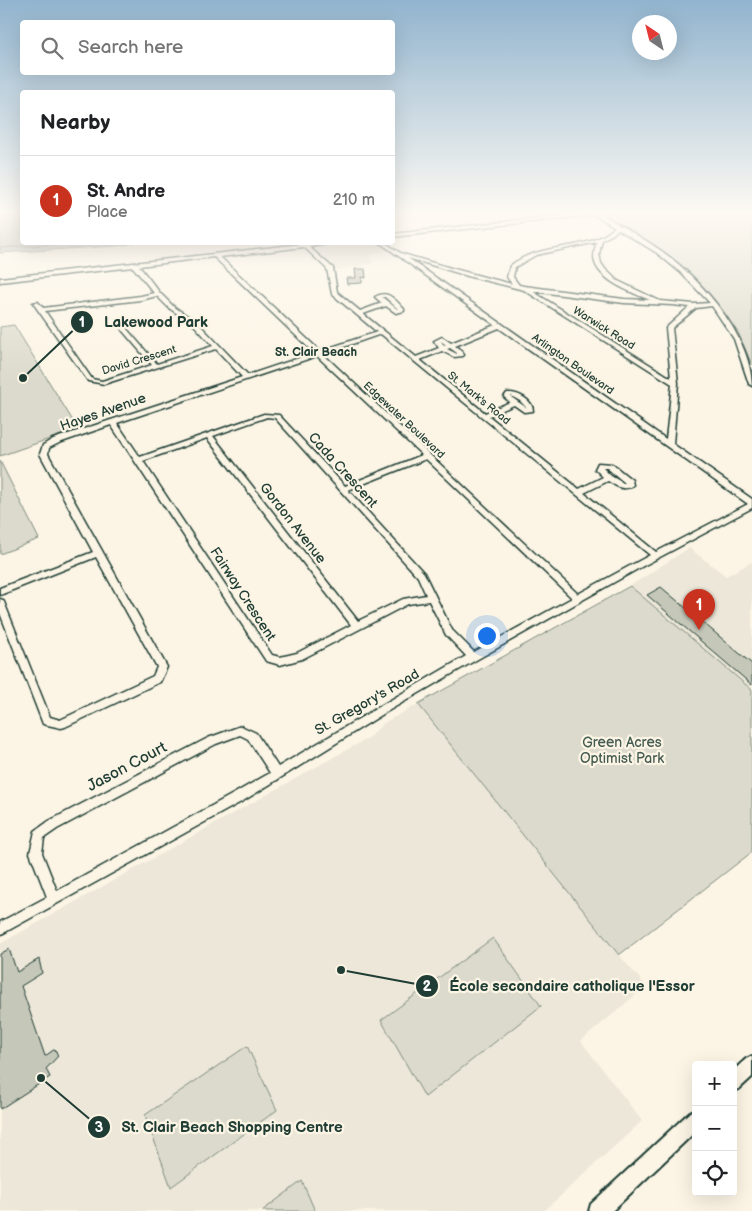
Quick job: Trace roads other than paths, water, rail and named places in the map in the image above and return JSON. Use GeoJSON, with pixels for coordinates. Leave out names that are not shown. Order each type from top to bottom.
{"type":"FeatureCollection","features":[{"type":"Feature","properties":{"kind":"main road"},"geometry":{"type":"LineString","coordinates":[[737,1079],[752,1065]]}},
{"type":"Feature","properties":{"kind":"main road"},"geometry":{"type":"LineString","coordinates":[[598,1211],[692,1122]]}},
{"type":"Feature","properties":{"kind":"street"},"geometry":{"type":"LineString","coordinates":[[0,280],[103,269]]}},
{"type":"Feature","properties":{"kind":"street"},"geometry":{"type":"LineString","coordinates":[[138,269],[158,294],[171,307],[198,325],[246,378]]}},
{"type":"Feature","properties":{"kind":"street","name":"Edgewater Boulevard"},"geometry":{"type":"LineString","coordinates":[[229,269],[317,354],[578,599]]}},
{"type":"Feature","properties":{"kind":"street","name":"St. Mark's Road"},"geometry":{"type":"LineString","coordinates":[[330,269],[334,293],[360,312],[656,556]]}},
{"type":"Feature","properties":{"kind":"street","name":"Arlington Boulevard"},"geometry":{"type":"LineString","coordinates":[[417,269],[752,504]]}},
{"type":"Feature","properties":{"kind":"street"},"geometry":{"type":"LineString","coordinates":[[449,269],[524,288],[558,294],[694,306],[714,304]]}},
{"type":"Feature","properties":{"kind":"street"},"geometry":{"type":"LineString","coordinates":[[512,269],[510,278],[517,286]]}},
{"type":"Feature","properties":{"kind":"street"},"geometry":{"type":"LineString","coordinates":[[603,269],[608,275],[623,285],[660,303]]}},
{"type":"Feature","properties":{"kind":"street"},"geometry":{"type":"LineString","coordinates":[[679,269],[714,304],[737,339],[752,384]]}},
{"type":"Feature","properties":{"kind":"street","name":"Warwick Road"},"geometry":{"type":"LineString","coordinates":[[524,288],[575,322],[675,383]]}},
{"type":"Feature","properties":{"kind":"street"},"geometry":{"type":"LineString","coordinates":[[42,310],[141,298],[158,294]]}},
{"type":"Feature","properties":{"kind":"street","name":"David Crescent"},"geometry":{"type":"LineString","coordinates":[[36,303],[93,382],[102,383],[217,347]]}},
{"type":"Feature","properties":{"kind":"street"},"geometry":{"type":"LineString","coordinates":[[360,312],[386,304]]}},
{"type":"Feature","properties":{"kind":"street"},"geometry":{"type":"LineString","coordinates":[[669,445],[675,383],[669,328],[694,306]]}},
{"type":"Feature","properties":{"kind":"street"},"geometry":{"type":"LineString","coordinates":[[417,359],[499,326]]}},
{"type":"Feature","properties":{"kind":"street"},"geometry":{"type":"LineString","coordinates":[[124,329],[156,366]]}},
{"type":"Feature","properties":{"kind":"street","name":"Hayes Avenue"},"geometry":{"type":"LineString","coordinates":[[98,552],[44,454],[44,450],[56,441],[382,332]]}},
{"type":"Feature","properties":{"kind":"street"},"geometry":{"type":"LineString","coordinates":[[442,339],[451,344],[460,352],[461,356],[453,356],[437,343],[437,340],[442,339]]}},
{"type":"Feature","properties":{"kind":"street"},"geometry":{"type":"LineString","coordinates":[[485,415],[513,403]]}},
{"type":"Feature","properties":{"kind":"street","name":"Cada Crescent"},"geometry":{"type":"LineString","coordinates":[[139,460],[266,415],[277,416],[421,575],[449,632],[473,657]]}},
{"type":"Feature","properties":{"kind":"street","name":"Fairway Crescent"},"geometry":{"type":"LineString","coordinates":[[113,422],[269,658],[280,662],[299,656],[406,601],[432,596]]}},
{"type":"Feature","properties":{"kind":"street","name":"Gordon Avenue"},"geometry":{"type":"LineString","coordinates":[[209,436],[357,626]]}},
{"type":"Feature","properties":{"kind":"street"},"geometry":{"type":"LineString","coordinates":[[344,490],[426,456]]}},
{"type":"Feature","properties":{"kind":"street"},"geometry":{"type":"LineString","coordinates":[[578,492],[608,478]]}},
{"type":"Feature","properties":{"kind":"street","name":"St. Gregory's Road"},"geometry":{"type":"LineString","coordinates":[[0,929],[239,797],[384,708],[473,657],[752,504]]}},
{"type":"Feature","properties":{"kind":"street"},"geometry":{"type":"LineString","coordinates":[[0,592],[98,552],[162,667],[157,679],[61,724],[46,721],[0,602]]}},
{"type":"Feature","properties":{"kind":"street","name":"Jason Court"},"geometry":{"type":"LineString","coordinates":[[54,899],[36,853],[39,835],[53,825],[212,741],[241,730],[252,736],[276,773]]}},
{"type":"Feature","properties":{"kind":"place","name":"Lakewood Park"},"geometry":{"type":"Point","coordinates":[23,378]}},
{"type":"Feature","properties":{"kind":"place","name":"St. Andre"},"geometry":{"type":"Point","coordinates":[699,630]}},
{"type":"Feature","properties":{"kind":"place","name":"École secondaire catholique l'Essor"},"geometry":{"type":"Point","coordinates":[341,970]}},
{"type":"Feature","properties":{"kind":"place","name":"St. Clair Beach Shopping Centre"},"geometry":{"type":"Point","coordinates":[41,1078]}},
{"type":"Feature","properties":{"kind":"district","name":"St. Clair Beach"},"geometry":{"type":"Point","coordinates":[316,352]}},
{"type":"Feature","properties":{"kind":"park label","name":"Green Acres Optimist Park"},"geometry":{"type":"Point","coordinates":[622,750]}}]}
